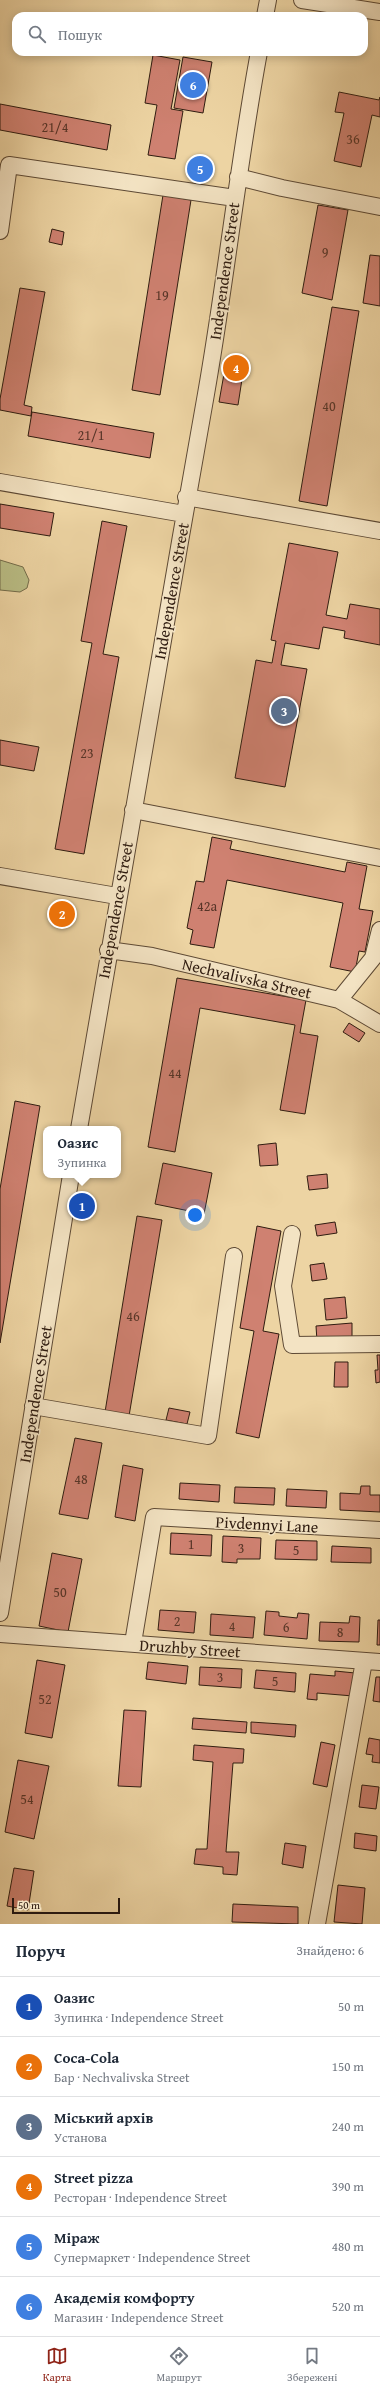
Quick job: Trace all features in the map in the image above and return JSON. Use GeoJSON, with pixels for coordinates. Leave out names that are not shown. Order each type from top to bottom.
{"type":"FeatureCollection","features":[{"type":"Feature","properties":{"kind":"street"},"geometry":{"type":"LineString","coordinates":[[266,12],[268,0]]}},
{"type":"Feature","properties":{"kind":"street"},"geometry":{"type":"LineString","coordinates":[[302,0],[380,12]]}},
{"type":"Feature","properties":{"kind":"street","name":"Independence Street"},"geometry":{"type":"LineString","coordinates":[[79,1126],[117,896],[186,497],[206,391],[238,177],[258,56]]}},
{"type":"Feature","properties":{"kind":"street"},"geometry":{"type":"LineString","coordinates":[[0,231],[9,165],[235,198]]}},
{"type":"Feature","properties":{"kind":"street"},"geometry":{"type":"LineString","coordinates":[[238,177],[282,188],[380,207]]}},
{"type":"Feature","properties":{"kind":"street"},"geometry":{"type":"LineString","coordinates":[[0,482],[184,514]]}},
{"type":"Feature","properties":{"kind":"street"},"geometry":{"type":"LineString","coordinates":[[186,497],[380,531]]}},
{"type":"Feature","properties":{"kind":"street"},"geometry":{"type":"LineString","coordinates":[[133,810],[380,858]]}},
{"type":"Feature","properties":{"kind":"street"},"geometry":{"type":"LineString","coordinates":[[0,876],[117,896]]}},
{"type":"Feature","properties":{"kind":"street"},"geometry":{"type":"LineString","coordinates":[[339,1000],[373,958],[380,930]]}},
{"type":"Feature","properties":{"kind":"street","name":"Nechvalivska Street"},"geometry":{"type":"LineString","coordinates":[[108,950],[152,956],[339,1000],[380,1024]]}},
{"type":"Feature","properties":{"kind":"street","name":"Independence Street"},"geometry":{"type":"LineString","coordinates":[[0,1613],[71,1178]]}},
{"type":"Feature","properties":{"kind":"street"},"geometry":{"type":"LineString","coordinates":[[292,1234],[283,1286],[292,1345],[380,1344]]}},
{"type":"Feature","properties":{"kind":"street"},"geometry":{"type":"LineString","coordinates":[[33,1406],[208,1436],[234,1256]]}},
{"type":"Feature","properties":{"kind":"street","name":"Pivdennyi Lane"},"geometry":{"type":"LineString","coordinates":[[133,1643],[154,1517],[380,1530]]}},
{"type":"Feature","properties":{"kind":"street","name":"Druzhby Street"},"geometry":{"type":"LineString","coordinates":[[0,1634],[372,1662]]}},
{"type":"Feature","properties":{"kind":"street"},"geometry":{"type":"LineString","coordinates":[[317,1924],[372,1662]]}},
{"type":"Feature","properties":{"kind":"green space"},"geometry":{"type":"Polygon","coordinates":[[[0,560],[23,567],[29,580],[27,588],[20,592],[0,590],[0,560]]]}},
{"type":"Feature","properties":{"kind":"building"},"geometry":{"type":"Polygon","coordinates":[[[153,56],[180,60],[171,109],[183,111],[175,159],[148,155],[157,105],[145,103],[153,56]]]}},
{"type":"Feature","properties":{"kind":"building"},"geometry":{"type":"Polygon","coordinates":[[[183,57],[212,62],[203,113],[174,108],[183,57]]]}},
{"type":"Feature","properties":{"kind":"building"},"geometry":{"type":"Polygon","coordinates":[[[339,92],[379,100],[380,97],[380,117],[372,115],[361,167],[334,161],[344,113],[335,112],[339,92]]]}},
{"type":"Feature","properties":{"kind":"building"},"geometry":{"type":"Polygon","coordinates":[[[0,104],[111,125],[107,150],[0,130],[0,104]]]}},
{"type":"Feature","properties":{"kind":"building"},"geometry":{"type":"Polygon","coordinates":[[[194,161],[209,164],[206,178],[191,175],[194,161]]]}},
{"type":"Feature","properties":{"kind":"building"},"geometry":{"type":"Polygon","coordinates":[[[163,195],[191,200],[160,395],[132,390],[163,195]]]}},
{"type":"Feature","properties":{"kind":"building"},"geometry":{"type":"Polygon","coordinates":[[[318,205],[348,210],[332,300],[302,293],[318,205]]]}},
{"type":"Feature","properties":{"kind":"building"},"geometry":{"type":"Polygon","coordinates":[[[52,229],[64,232],[62,245],[49,242],[52,229]]]}},
{"type":"Feature","properties":{"kind":"building"},"geometry":{"type":"Polygon","coordinates":[[[370,255],[380,256],[380,306],[363,303],[370,255]]]}},
{"type":"Feature","properties":{"kind":"building"},"geometry":{"type":"Polygon","coordinates":[[[20,288],[45,292],[24,405],[32,407],[31,416],[0,410],[0,399],[20,288]]]}},
{"type":"Feature","properties":{"kind":"building"},"geometry":{"type":"Polygon","coordinates":[[[332,307],[359,311],[327,506],[299,501],[332,307]]]}},
{"type":"Feature","properties":{"kind":"building"},"geometry":{"type":"Polygon","coordinates":[[[227,357],[245,360],[238,405],[219,402],[227,357]]]}},
{"type":"Feature","properties":{"kind":"building"},"geometry":{"type":"Polygon","coordinates":[[[32,412],[154,433],[150,458],[28,436],[32,412]]]}},
{"type":"Feature","properties":{"kind":"building"},"geometry":{"type":"Polygon","coordinates":[[[0,504],[54,513],[50,536],[0,528],[0,504]]]}},
{"type":"Feature","properties":{"kind":"building"},"geometry":{"type":"Polygon","coordinates":[[[102,521],[127,526],[103,654],[119,657],[84,854],[55,849],[92,643],[81,641],[102,521]]]}},
{"type":"Feature","properties":{"kind":"building"},"geometry":{"type":"Polygon","coordinates":[[[289,543],[338,552],[326,615],[347,619],[350,604],[380,609],[380,645],[344,638],[345,631],[323,627],[319,649],[285,643],[281,665],[307,669],[285,787],[235,778],[256,660],[272,663],[276,641],[271,640],[289,543]]]}},
{"type":"Feature","properties":{"kind":"building"},"geometry":{"type":"Polygon","coordinates":[[[0,740],[39,747],[34,771],[0,765],[0,740]]]}},
{"type":"Feature","properties":{"kind":"building"},"geometry":{"type":"Polygon","coordinates":[[[212,837],[232,841],[230,849],[345,872],[347,862],[367,866],[359,909],[373,911],[365,952],[359,951],[355,972],[330,967],[343,903],[227,880],[214,948],[190,944],[193,930],[187,928],[196,881],[204,882],[212,837]]]}},
{"type":"Feature","properties":{"kind":"building"},"geometry":{"type":"Polygon","coordinates":[[[177,978],[306,1000],[300,1033],[318,1036],[305,1114],[280,1110],[295,1025],[200,1008],[175,1152],[148,1147],[177,978]]]}},
{"type":"Feature","properties":{"kind":"building"},"geometry":{"type":"Polygon","coordinates":[[[349,1023],[365,1033],[359,1042],[343,1032],[349,1023]]]}},
{"type":"Feature","properties":{"kind":"building"},"geometry":{"type":"Polygon","coordinates":[[[15,1101],[40,1106],[0,1343],[0,1189],[15,1101]]]}},
{"type":"Feature","properties":{"kind":"building"},"geometry":{"type":"Polygon","coordinates":[[[276,1143],[278,1165],[260,1166],[258,1145],[276,1143]]]}},
{"type":"Feature","properties":{"kind":"building"},"geometry":{"type":"Polygon","coordinates":[[[163,1163],[212,1173],[204,1214],[155,1204],[163,1163]]]}},
{"type":"Feature","properties":{"kind":"building"},"geometry":{"type":"Polygon","coordinates":[[[327,1174],[328,1188],[309,1190],[307,1176],[327,1174]]]}},
{"type":"Feature","properties":{"kind":"building"},"geometry":{"type":"Polygon","coordinates":[[[137,1216],[162,1220],[129,1416],[105,1412],[137,1216]]]}},
{"type":"Feature","properties":{"kind":"building"},"geometry":{"type":"Polygon","coordinates":[[[335,1222],[337,1233],[317,1236],[315,1225],[335,1222]]]}},
{"type":"Feature","properties":{"kind":"building"},"geometry":{"type":"Polygon","coordinates":[[[257,1226],[281,1231],[263,1331],[279,1334],[259,1438],[236,1433],[254,1331],[240,1328],[257,1226]]]}},
{"type":"Feature","properties":{"kind":"building"},"geometry":{"type":"Polygon","coordinates":[[[324,1263],[327,1279],[312,1281],[310,1265],[324,1263]]]}},
{"type":"Feature","properties":{"kind":"building"},"geometry":{"type":"Polygon","coordinates":[[[345,1297],[347,1318],[326,1320],[324,1299],[345,1297]]]}},
{"type":"Feature","properties":{"kind":"building"},"geometry":{"type":"Polygon","coordinates":[[[352,1323],[352,1338],[317,1341],[316,1326],[352,1323]]]}},
{"type":"Feature","properties":{"kind":"building"},"geometry":{"type":"Polygon","coordinates":[[[377,1355],[380,1355],[380,1382],[376,1383],[375,1370],[378,1370],[377,1355]]]}},
{"type":"Feature","properties":{"kind":"building"},"geometry":{"type":"Polygon","coordinates":[[[335,1362],[348,1362],[348,1387],[334,1387],[335,1362]]]}},
{"type":"Feature","properties":{"kind":"building"},"geometry":{"type":"Polygon","coordinates":[[[169,1408],[190,1412],[187,1424],[166,1420],[169,1408]]]}},
{"type":"Feature","properties":{"kind":"building"},"geometry":{"type":"Polygon","coordinates":[[[75,1438],[102,1443],[88,1519],[59,1514],[75,1438]]]}},
{"type":"Feature","properties":{"kind":"building"},"geometry":{"type":"Polygon","coordinates":[[[123,1465],[143,1469],[135,1521],[115,1517],[123,1465]]]}},
{"type":"Feature","properties":{"kind":"building"},"geometry":{"type":"Polygon","coordinates":[[[180,1483],[220,1485],[219,1502],[179,1499],[180,1483]]]}},
{"type":"Feature","properties":{"kind":"building"},"geometry":{"type":"Polygon","coordinates":[[[361,1486],[370,1486],[370,1495],[380,1495],[380,1512],[340,1510],[340,1493],[360,1494],[361,1486]]]}},
{"type":"Feature","properties":{"kind":"building"},"geometry":{"type":"Polygon","coordinates":[[[235,1487],[275,1488],[274,1505],[234,1503],[235,1487]]]}},
{"type":"Feature","properties":{"kind":"building"},"geometry":{"type":"Polygon","coordinates":[[[287,1489],[327,1491],[326,1508],[286,1506],[287,1489]]]}},
{"type":"Feature","properties":{"kind":"building"},"geometry":{"type":"Polygon","coordinates":[[[171,1533],[212,1535],[211,1556],[170,1554],[171,1533]]]}},
{"type":"Feature","properties":{"kind":"building"},"geometry":{"type":"Polygon","coordinates":[[[223,1536],[261,1538],[260,1559],[237,1559],[237,1563],[222,1562],[223,1536]]]}},
{"type":"Feature","properties":{"kind":"building"},"geometry":{"type":"Polygon","coordinates":[[[276,1540],[317,1541],[317,1560],[275,1559],[276,1540]]]}},
{"type":"Feature","properties":{"kind":"building"},"geometry":{"type":"Polygon","coordinates":[[[332,1546],[371,1548],[371,1563],[331,1562],[332,1546]]]}},
{"type":"Feature","properties":{"kind":"building"},"geometry":{"type":"Polygon","coordinates":[[[52,1553],[82,1559],[68,1632],[39,1626],[52,1553]]]}},
{"type":"Feature","properties":{"kind":"building"},"geometry":{"type":"Polygon","coordinates":[[[160,1610],[196,1612],[194,1633],[158,1630],[160,1610]]]}},
{"type":"Feature","properties":{"kind":"building"},"geometry":{"type":"Polygon","coordinates":[[[266,1611],[279,1612],[279,1616],[297,1618],[298,1613],[309,1614],[307,1639],[264,1635],[266,1611]]]}},
{"type":"Feature","properties":{"kind":"building"},"geometry":{"type":"Polygon","coordinates":[[[211,1614],[255,1617],[253,1638],[210,1635],[211,1614]]]}},
{"type":"Feature","properties":{"kind":"building"},"geometry":{"type":"Polygon","coordinates":[[[350,1616],[360,1617],[359,1642],[319,1641],[320,1622],[349,1623],[350,1616]]]}},
{"type":"Feature","properties":{"kind":"building"},"geometry":{"type":"Polygon","coordinates":[[[378,1620],[380,1620],[380,1645],[377,1645],[378,1620]]]}},
{"type":"Feature","properties":{"kind":"building"},"geometry":{"type":"Polygon","coordinates":[[[37,1660],[65,1665],[52,1738],[25,1733],[37,1660]]]}},
{"type":"Feature","properties":{"kind":"building"},"geometry":{"type":"Polygon","coordinates":[[[148,1662],[188,1666],[186,1684],[146,1679],[148,1662]]]}},
{"type":"Feature","properties":{"kind":"building"},"geometry":{"type":"Polygon","coordinates":[[[200,1667],[242,1669],[241,1688],[199,1685],[200,1667]]]}},
{"type":"Feature","properties":{"kind":"building"},"geometry":{"type":"Polygon","coordinates":[[[256,1670],[296,1673],[295,1692],[254,1688],[256,1670]]]}},
{"type":"Feature","properties":{"kind":"building"},"geometry":{"type":"Polygon","coordinates":[[[335,1671],[355,1673],[353,1696],[317,1693],[317,1700],[307,1699],[310,1674],[335,1676],[335,1671]]]}},
{"type":"Feature","properties":{"kind":"building"},"geometry":{"type":"Polygon","coordinates":[[[376,1677],[380,1677],[380,1702],[373,1701],[376,1677]]]}},
{"type":"Feature","properties":{"kind":"building"},"geometry":{"type":"Polygon","coordinates":[[[124,1710],[146,1711],[141,1787],[118,1786],[124,1710]]]}},
{"type":"Feature","properties":{"kind":"building"},"geometry":{"type":"Polygon","coordinates":[[[193,1718],[247,1722],[246,1733],[192,1729],[193,1718]]]}},
{"type":"Feature","properties":{"kind":"building"},"geometry":{"type":"Polygon","coordinates":[[[251,1722],[296,1725],[295,1737],[251,1733],[251,1722]]]}},
{"type":"Feature","properties":{"kind":"building"},"geometry":{"type":"Polygon","coordinates":[[[369,1738],[380,1740],[380,1763],[372,1762],[373,1755],[366,1754],[369,1738]]]}},
{"type":"Feature","properties":{"kind":"building"},"geometry":{"type":"Polygon","coordinates":[[[321,1742],[335,1745],[327,1787],[313,1784],[321,1742]]]}},
{"type":"Feature","properties":{"kind":"building"},"geometry":{"type":"Polygon","coordinates":[[[194,1745],[244,1749],[243,1763],[233,1763],[226,1852],[239,1852],[237,1875],[223,1874],[223,1867],[194,1864],[196,1849],[207,1849],[213,1762],[193,1760],[194,1745]]]}},
{"type":"Feature","properties":{"kind":"building"},"geometry":{"type":"Polygon","coordinates":[[[18,1760],[49,1766],[34,1839],[5,1832],[18,1760]]]}},
{"type":"Feature","properties":{"kind":"building"},"geometry":{"type":"Polygon","coordinates":[[[362,1785],[379,1787],[376,1809],[359,1807],[362,1785]]]}},
{"type":"Feature","properties":{"kind":"building"},"geometry":{"type":"Polygon","coordinates":[[[355,1833],[377,1836],[376,1851],[354,1848],[355,1833]]]}},
{"type":"Feature","properties":{"kind":"building"},"geometry":{"type":"Polygon","coordinates":[[[285,1843],[306,1846],[303,1868],[282,1864],[285,1843]]]}},
{"type":"Feature","properties":{"kind":"building"},"geometry":{"type":"Polygon","coordinates":[[[14,1868],[34,1871],[28,1910],[7,1906],[14,1868]]]}},
{"type":"Feature","properties":{"kind":"building"},"geometry":{"type":"Polygon","coordinates":[[[338,1885],[365,1888],[362,1924],[334,1922],[338,1885]]]}},
{"type":"Feature","properties":{"kind":"building"},"geometry":{"type":"Polygon","coordinates":[[[233,1904],[298,1907],[298,1924],[232,1922],[233,1904]]]}},
{"type":"Feature","properties":{"kind":"place","name":"Академія комфорту"},"geometry":{"type":"Point","coordinates":[193,85]}},
{"type":"Feature","properties":{"kind":"place","name":"Міраж"},"geometry":{"type":"Point","coordinates":[200,169]}},
{"type":"Feature","properties":{"kind":"place","name":"Street pizza"},"geometry":{"type":"Point","coordinates":[236,368]}},
{"type":"Feature","properties":{"kind":"place","name":"Міський архів"},"geometry":{"type":"Point","coordinates":[284,711]}},
{"type":"Feature","properties":{"kind":"place","name":"Coca-Cola"},"geometry":{"type":"Point","coordinates":[62,914]}},
{"type":"Feature","properties":{"kind":"place","name":"Оазис"},"geometry":{"type":"Point","coordinates":[82,1206]}}]}
